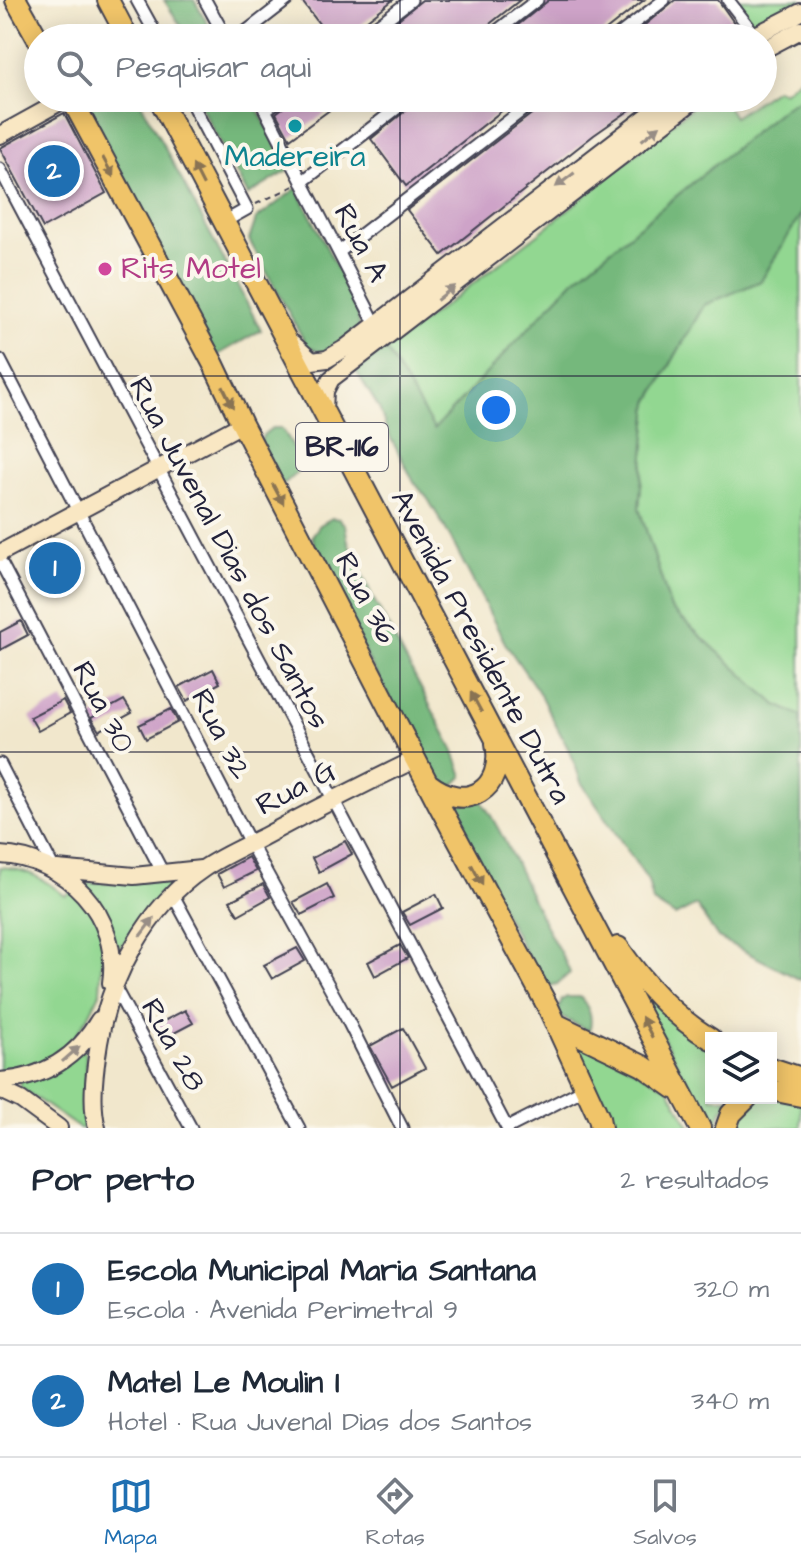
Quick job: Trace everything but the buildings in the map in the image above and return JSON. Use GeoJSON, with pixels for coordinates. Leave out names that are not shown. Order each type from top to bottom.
{"type":"FeatureCollection","features":[{"type":"Feature","properties":{"kind":"highway"},"geometry":{"type":"LineString","coordinates":[[16,0],[30,24]]}},
{"type":"Feature","properties":{"kind":"highway"},"geometry":{"type":"LineString","coordinates":[[108,0],[121,24]]}},
{"type":"Feature","properties":{"kind":"highway","name":"Rua 36"},"geometry":{"type":"LineString","coordinates":[[77,112],[214,365],[556,1024],[601,1128]]}},
{"type":"Feature","properties":{"kind":"highway","name":"Avenida Presidente Dutra"},"geometry":{"type":"LineString","coordinates":[[166,112],[683,1097]]}},
{"type":"Feature","properties":{"kind":"highway"},"geometry":{"type":"LineString","coordinates":[[429,784],[440,793],[457,798],[486,788],[499,761],[494,736]]}},
{"type":"Feature","properties":{"kind":"highway"},"geometry":{"type":"LineString","coordinates":[[568,873],[651,990],[670,1009],[705,1035]]}},
{"type":"Feature","properties":{"kind":"highway"},"geometry":{"type":"LineString","coordinates":[[556,1024],[643,1066],[683,1097]]}},
{"type":"Feature","properties":{"kind":"highway"},"geometry":{"type":"LineString","coordinates":[[777,1070],[801,1078]]}},
{"type":"Feature","properties":{"kind":"highway"},"geometry":{"type":"LineString","coordinates":[[777,1091],[801,1096]]}},
{"type":"Feature","properties":{"kind":"highway","name":"BR-116"},"geometry":{"type":"LineString","coordinates":[[683,1097],[700,1128]]}},
{"type":"Feature","properties":{"kind":"highway"},"geometry":{"type":"LineString","coordinates":[[726,1128],[731,1114],[741,1104]]}},
{"type":"Feature","properties":{"kind":"main road"},"geometry":{"type":"LineString","coordinates":[[777,27],[801,12]]}},
{"type":"Feature","properties":{"kind":"main road"},"geometry":{"type":"LineString","coordinates":[[777,36],[801,30]]}},
{"type":"Feature","properties":{"kind":"main road"},"geometry":{"type":"LineString","coordinates":[[0,135],[43,112]]}},
{"type":"Feature","properties":{"kind":"main road"},"geometry":{"type":"LineString","coordinates":[[283,335],[312,361],[327,359],[376,325],[653,112]]}},
{"type":"Feature","properties":{"kind":"main road"},"geometry":{"type":"LineString","coordinates":[[326,418],[323,403],[331,379],[679,112]]}},
{"type":"Feature","properties":{"kind":"main road"},"geometry":{"type":"LineString","coordinates":[[0,553],[242,424]]}},
{"type":"Feature","properties":{"kind":"main road","name":"Rua G"},"geometry":{"type":"LineString","coordinates":[[202,869],[416,759]]}},
{"type":"Feature","properties":{"kind":"main road"},"geometry":{"type":"LineString","coordinates":[[0,847],[54,869],[71,881],[98,913],[111,953],[112,974],[97,1057],[97,1128]]}},
{"type":"Feature","properties":{"kind":"main road"},"geometry":{"type":"LineString","coordinates":[[0,855],[22,857]]}},
{"type":"Feature","properties":{"kind":"main road"},"geometry":{"type":"LineString","coordinates":[[54,869],[134,876],[202,869]]}},
{"type":"Feature","properties":{"kind":"main road"},"geometry":{"type":"LineString","coordinates":[[0,1081],[32,1076],[61,1063],[91,1034],[134,943],[173,895],[202,869]]}},
{"type":"Feature","properties":{"kind":"main road"},"geometry":{"type":"LineString","coordinates":[[0,1090],[21,1100],[59,1128]]}},
{"type":"Feature","properties":{"kind":"street"},"geometry":{"type":"LineString","coordinates":[[137,0],[150,24]]}},
{"type":"Feature","properties":{"kind":"street"},"geometry":{"type":"LineString","coordinates":[[205,0],[218,24]]}},
{"type":"Feature","properties":{"kind":"street"},"geometry":{"type":"LineString","coordinates":[[256,24],[287,0]]}},
{"type":"Feature","properties":{"kind":"street"},"geometry":{"type":"LineString","coordinates":[[379,24],[411,0]]}},
{"type":"Feature","properties":{"kind":"street"},"geometry":{"type":"LineString","coordinates":[[506,24],[537,0]]}},
{"type":"Feature","properties":{"kind":"street"},"geometry":{"type":"LineString","coordinates":[[633,24],[664,0]]}},
{"type":"Feature","properties":{"kind":"street"},"geometry":{"type":"LineString","coordinates":[[728,0],[744,24]]}},
{"type":"Feature","properties":{"kind":"street"},"geometry":{"type":"LineString","coordinates":[[196,112],[247,209],[222,223]]}},
{"type":"Feature","properties":{"kind":"street","name":"Rua A"},"geometry":{"type":"LineString","coordinates":[[266,112],[376,325]]}},
{"type":"Feature","properties":{"kind":"street"},"geometry":{"type":"LineString","coordinates":[[302,182],[392,112]]}},
{"type":"Feature","properties":{"kind":"street"},"geometry":{"type":"LineString","coordinates":[[339,252],[520,112]]}},
{"type":"Feature","properties":{"kind":"street","name":"Rua Juvenal Dias dos Santos"},"geometry":{"type":"LineString","coordinates":[[0,169],[507,1128]]}},
{"type":"Feature","properties":{"kind":"street","name":"Rua 32"},"geometry":{"type":"LineString","coordinates":[[0,360],[250,843],[347,1019],[402,1128]]}},
{"type":"Feature","properties":{"kind":"street","name":"Rua 30"},"geometry":{"type":"LineString","coordinates":[[0,561],[164,875]]}},
{"type":"Feature","properties":{"kind":"street"},"geometry":{"type":"LineString","coordinates":[[0,764],[54,869]]}},
{"type":"Feature","properties":{"kind":"street"},"geometry":{"type":"LineString","coordinates":[[173,895],[299,1128]]}},
{"type":"Feature","properties":{"kind":"street","name":"Rua 28"},"geometry":{"type":"LineString","coordinates":[[111,991],[191,1128]]}},
{"type":"Feature","properties":{"kind":"street"},"geometry":{"type":"LineString","coordinates":[[507,1128],[586,1088]]}},
{"type":"Feature","properties":{"kind":"path"},"geometry":{"type":"LineString","coordinates":[[247,209],[302,182]]}},
{"type":"Feature","properties":{"kind":"green space"},"geometry":{"type":"Polygon","coordinates":[[[164,0],[194,0],[208,24],[180,24],[164,0]]]}},
{"type":"Feature","properties":{"kind":"green space"},"geometry":{"type":"Polygon","coordinates":[[[735,0],[801,0],[801,3],[753,24],[735,0]]]}},
{"type":"Feature","properties":{"kind":"green space"},"geometry":{"type":"Polygon","coordinates":[[[801,77],[801,98],[785,107],[574,280],[434,430],[386,350],[542,231],[686,112],[731,112],[734,117],[742,112],[777,112],[777,89],[783,92],[801,77]]]}},
{"type":"Feature","properties":{"kind":"green space"},"geometry":{"type":"Polygon","coordinates":[[[801,98],[801,214],[761,281],[704,305],[649,402],[639,508],[671,609],[776,705],[801,716],[801,980],[718,938],[696,905],[675,916],[653,902],[648,881],[581,782],[572,756],[538,691],[505,643],[448,533],[414,482],[388,433],[379,408],[356,371],[358,363],[377,346],[386,350],[434,429],[574,280],[785,107],[801,98]]]}},
{"type":"Feature","properties":{"kind":"green space"},"geometry":{"type":"Polygon","coordinates":[[[84,112],[146,112],[261,330],[214,357],[84,112]]]}},
{"type":"Feature","properties":{"kind":"green space"},"geometry":{"type":"Polygon","coordinates":[[[204,112],[259,112],[291,169],[248,195],[204,112]]]}},
{"type":"Feature","properties":{"kind":"green space"},"geometry":{"type":"Polygon","coordinates":[[[297,188],[358,310],[359,328],[327,355],[307,346],[249,240],[256,219],[297,188]]]}},
{"type":"Feature","properties":{"kind":"green space"},"geometry":{"type":"Polygon","coordinates":[[[801,214],[801,716],[776,705],[671,609],[639,508],[649,403],[704,305],[761,281],[801,214]]]}},
{"type":"Feature","properties":{"kind":"green space"},"geometry":{"type":"Polygon","coordinates":[[[272,428],[281,428],[295,454],[297,472],[284,484],[274,481],[257,453],[263,435],[272,428]]]}},
{"type":"Feature","properties":{"kind":"green space"},"geometry":{"type":"Polygon","coordinates":[[[332,518],[339,519],[345,525],[348,542],[373,598],[452,747],[463,776],[451,788],[439,786],[327,586],[312,536],[320,525],[332,518]]]}},
{"type":"Feature","properties":{"kind":"green space"},"geometry":{"type":"Polygon","coordinates":[[[481,800],[568,967],[570,973],[557,984],[544,987],[450,813],[457,805],[481,800]]]}},
{"type":"Feature","properties":{"kind":"green space"},"geometry":{"type":"Polygon","coordinates":[[[0,867],[35,876],[65,896],[83,883],[177,881],[122,945],[102,954],[100,993],[74,1038],[86,1055],[84,1108],[87,1128],[79,1128],[21,1088],[16,1071],[0,1073],[0,867]]]}},
{"type":"Feature","properties":{"kind":"green space"},"geometry":{"type":"Polygon","coordinates":[[[631,977],[705,1040],[705,1104],[727,1104],[716,1128],[711,1128],[631,977]]]}},
{"type":"Feature","properties":{"kind":"green space"},"geometry":{"type":"Polygon","coordinates":[[[580,997],[586,1005],[591,1017],[589,1031],[557,1015],[562,1000],[580,997]]]}},
{"type":"Feature","properties":{"kind":"green space"},"geometry":{"type":"Polygon","coordinates":[[[559,1027],[668,1088],[691,1128],[607,1128],[559,1027]]]}},
{"type":"Feature","properties":{"kind":"green space"},"geometry":{"type":"Polygon","coordinates":[[[777,1099],[801,1100],[801,1128],[728,1128],[746,1104],[777,1104],[777,1099]]]}},
{"type":"Feature","properties":{"kind":"place","name":"Madereira"},"geometry":{"type":"Point","coordinates":[295,126]}},
{"type":"Feature","properties":{"kind":"place","name":"Matel Le Moulin I"},"geometry":{"type":"Point","coordinates":[54,171]}},
{"type":"Feature","properties":{"kind":"place","name":"Rits Motel"},"geometry":{"type":"Point","coordinates":[105,269]}},
{"type":"Feature","properties":{"kind":"place","name":"Escola Municipal Maria Santana"},"geometry":{"type":"Point","coordinates":[55,568]}}]}
